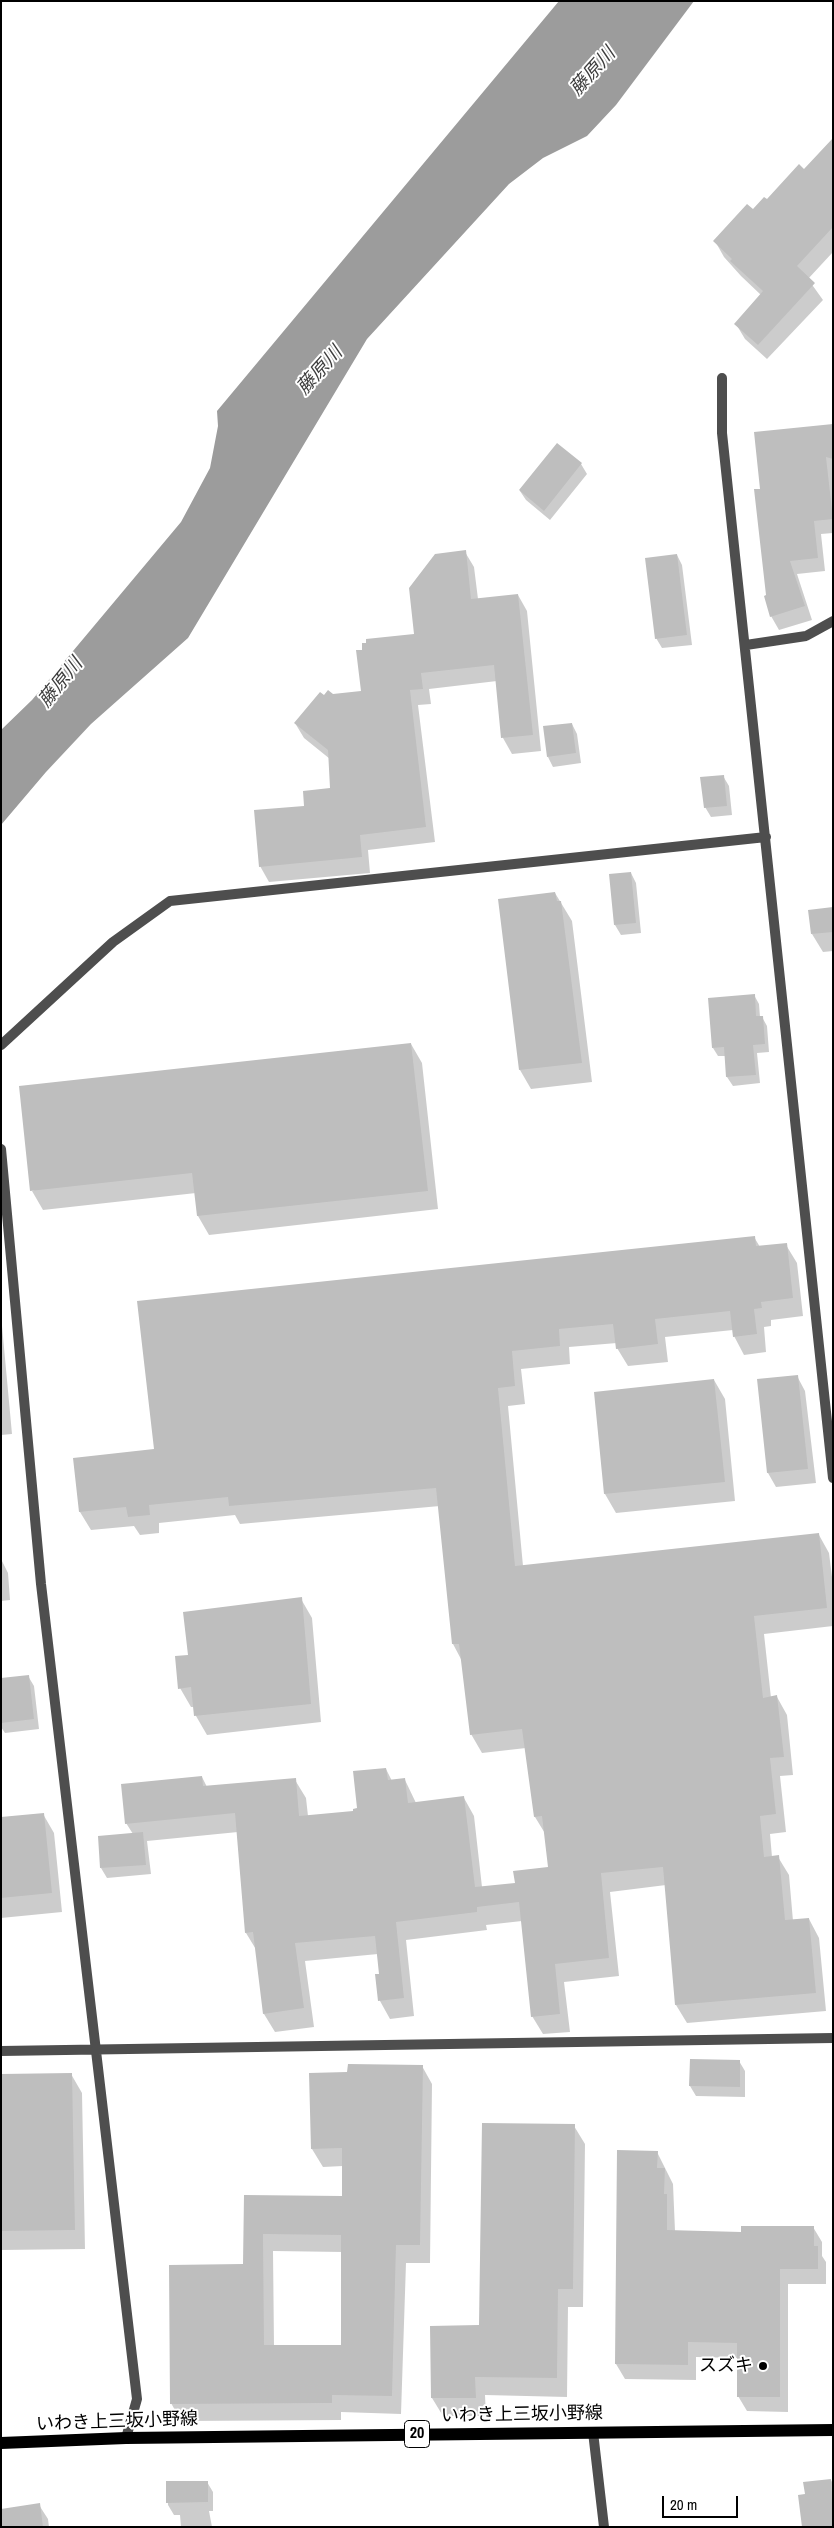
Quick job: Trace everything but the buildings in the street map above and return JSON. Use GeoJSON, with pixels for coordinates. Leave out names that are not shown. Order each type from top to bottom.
{"type":"FeatureCollection","features":[{"type":"Feature","properties":{"kind":"main road","name":"いわき上三坂小野線"},"geometry":{"type":"LineString","coordinates":[[1,2443],[126,2438],[833,2430]]}},
{"type":"Feature","properties":{"kind":"street"},"geometry":{"type":"LineString","coordinates":[[722,378],[721,420],[833,1478]]}},
{"type":"Feature","properties":{"kind":"street"},"geometry":{"type":"LineString","coordinates":[[746,645],[806,636],[833,621]]}},
{"type":"Feature","properties":{"kind":"street"},"geometry":{"type":"LineString","coordinates":[[1,1045],[112,942],[170,901],[766,837]]}},
{"type":"Feature","properties":{"kind":"street"},"geometry":{"type":"LineString","coordinates":[[1,1149],[41,1584],[137,2399],[126,2438]]}},
{"type":"Feature","properties":{"kind":"street"},"geometry":{"type":"LineString","coordinates":[[1,2051],[833,2038]]}},
{"type":"Feature","properties":{"kind":"street"},"geometry":{"type":"LineString","coordinates":[[593,2432],[604,2527]]}},
{"type":"Feature","properties":{"kind":"water","name":"藤原川"},"geometry":{"type":"Polygon","coordinates":[[[559,1],[694,1],[616,105],[587,136],[543,158],[509,184],[367,339],[188,638],[91,724],[46,772],[1,825],[1,730],[32,700],[181,522],[210,468],[218,426],[217,411],[559,1]]]}},
{"type":"Feature","properties":{"kind":"place","name":"スズキ"},"geometry":{"type":"Point","coordinates":[763,2366]}}]}
